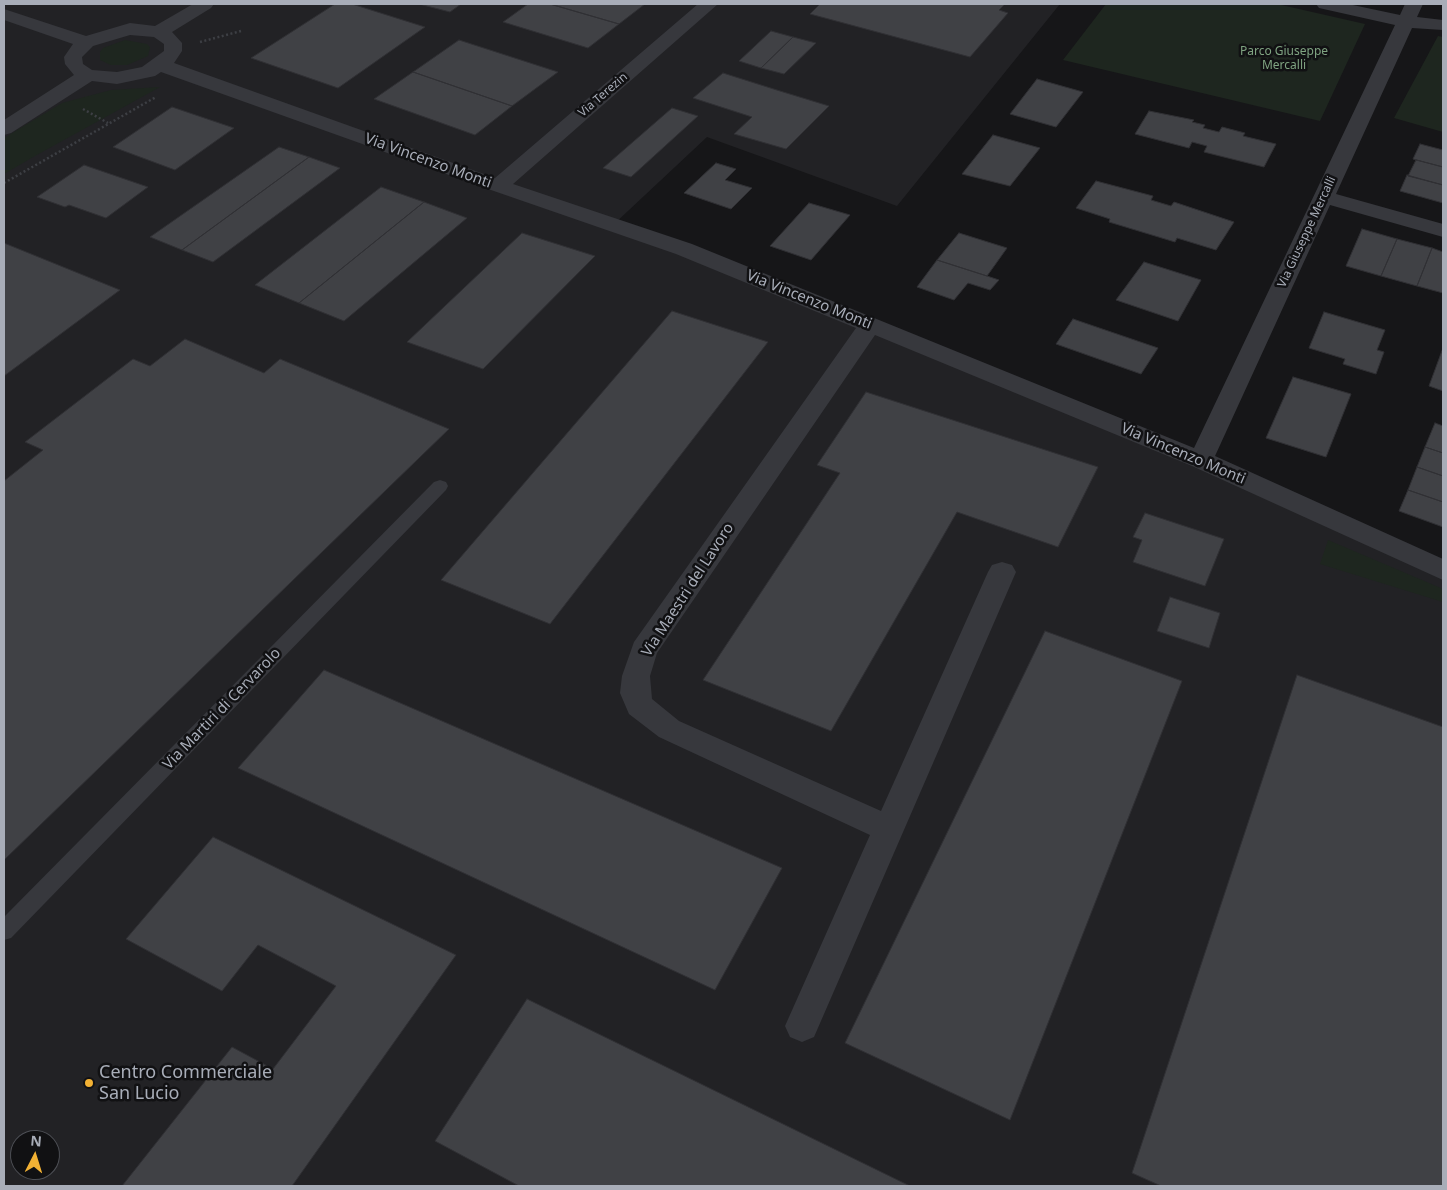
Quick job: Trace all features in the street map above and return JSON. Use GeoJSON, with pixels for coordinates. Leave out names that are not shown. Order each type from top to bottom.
{"type":"FeatureCollection","features":[{"type":"Feature","properties":{"kind":"street"},"geometry":{"type":"LineString","coordinates":[[158,32],[205,4]]}},
{"type":"Feature","properties":{"kind":"street","name":"Via Terezin"},"geometry":{"type":"LineString","coordinates":[[498,186],[709,4]]}},
{"type":"Feature","properties":{"kind":"street"},"geometry":{"type":"LineString","coordinates":[[1325,4],[1409,13],[1443,25]]}},
{"type":"Feature","properties":{"kind":"street","name":"Via Giuseppe Mercalli"},"geometry":{"type":"LineString","coordinates":[[1201,460],[1409,13]]}},
{"type":"Feature","properties":{"kind":"street"},"geometry":{"type":"LineString","coordinates":[[4,14],[86,42]]}},
{"type":"Feature","properties":{"kind":"street"},"geometry":{"type":"LineString","coordinates":[[130,29],[158,32],[173,43],[173,51],[169,58],[148,72],[116,78],[88,75],[78,70],[74,64],[73,57],[78,49],[86,42],[106,34],[130,29]]}},
{"type":"Feature","properties":{"kind":"street","name":"Via Vincenzo Monti"},"geometry":{"type":"LineString","coordinates":[[160,65],[498,186],[684,249],[1201,460],[1443,570]]}},
{"type":"Feature","properties":{"kind":"street"},"geometry":{"type":"LineString","coordinates":[[4,129],[88,75]]}},
{"type":"Feature","properties":{"kind":"street"},"geometry":{"type":"LineString","coordinates":[[1324,197],[1443,231]]}},
{"type":"Feature","properties":{"kind":"street","name":"Via Maestri del Lavoro"},"geometry":{"type":"LineString","coordinates":[[870,325],[644,650],[636,676],[635,693],[639,706],[669,729],[889,829]]}},
{"type":"Feature","properties":{"kind":"street"},"geometry":{"type":"LineString","coordinates":[[802,1026],[1002,572]]}},
{"type":"Feature","properties":{"kind":"lane","name":"Via Martiri di Cervarolo"},"geometry":{"type":"LineString","coordinates":[[4,931],[440,486]]}},
{"type":"Feature","properties":{"kind":"path"},"geometry":{"type":"LineString","coordinates":[[4,183],[192,76],[190,62],[193,44],[241,31]]}},
{"type":"Feature","properties":{"kind":"shaded area"},"geometry":{"type":"Polygon","coordinates":[[[4,4],[1060,4],[897,206],[707,137],[613,225],[1201,460],[1443,570],[1443,1186],[4,1186],[4,4]]]}},
{"type":"Feature","properties":{"kind":"green space","name":"Parco Giuseppe Mercalli"},"geometry":{"type":"Polygon","coordinates":[[[1106,4],[1277,4],[1365,24],[1320,121],[1063,60],[1106,4]]]}},
{"type":"Feature","properties":{"kind":"green space"},"geometry":{"type":"Polygon","coordinates":[[[1438,36],[1443,37],[1443,132],[1394,118],[1438,36]]]}},
{"type":"Feature","properties":{"kind":"green space"},"geometry":{"type":"Polygon","coordinates":[[[125,40],[147,44],[150,47],[148,56],[127,65],[111,65],[100,60],[100,52],[103,48],[125,40]]]}},
{"type":"Feature","properties":{"kind":"green space"},"geometry":{"type":"Polygon","coordinates":[[[160,87],[4,174],[4,138],[62,103],[111,90],[160,87]]]}},
{"type":"Feature","properties":{"kind":"green space"},"geometry":{"type":"Polygon","coordinates":[[[1328,540],[1443,589],[1443,602],[1320,564],[1328,540]]]}},
{"type":"Feature","properties":{"kind":"building"},"geometry":{"type":"Polygon","coordinates":[[[335,4],[352,4],[425,27],[338,88],[251,58],[335,4]]]}},
{"type":"Feature","properties":{"kind":"building"},"geometry":{"type":"Polygon","coordinates":[[[419,4],[461,4],[450,12],[419,4]]]}},
{"type":"Feature","properties":{"kind":"building"},"geometry":{"type":"Polygon","coordinates":[[[528,4],[550,4],[619,24],[588,48],[503,22],[528,4]]]}},
{"type":"Feature","properties":{"kind":"building"},"geometry":{"type":"Polygon","coordinates":[[[550,4],[645,4],[619,24],[550,4]]]}},
{"type":"Feature","properties":{"kind":"building"},"geometry":{"type":"Polygon","coordinates":[[[820,4],[1005,4],[999,10],[1008,13],[970,57],[810,14],[820,4]]]}},
{"type":"Feature","properties":{"kind":"building"},"geometry":{"type":"Polygon","coordinates":[[[771,31],[793,37],[761,68],[739,61],[771,31]]]}},
{"type":"Feature","properties":{"kind":"building"},"geometry":{"type":"Polygon","coordinates":[[[793,37],[816,43],[784,74],[761,68],[793,37]]]}},
{"type":"Feature","properties":{"kind":"building"},"geometry":{"type":"Polygon","coordinates":[[[459,40],[558,72],[512,106],[413,72],[459,40]]]}},
{"type":"Feature","properties":{"kind":"building"},"geometry":{"type":"Polygon","coordinates":[[[413,72],[512,106],[475,135],[374,99],[413,72]]]}},
{"type":"Feature","properties":{"kind":"building"},"geometry":{"type":"Polygon","coordinates":[[[723,73],[829,106],[786,149],[734,134],[752,117],[693,98],[723,73]]]}},
{"type":"Feature","properties":{"kind":"building"},"geometry":{"type":"Polygon","coordinates":[[[1037,79],[1083,92],[1056,127],[1010,114],[1037,79]]]}},
{"type":"Feature","properties":{"kind":"building"},"geometry":{"type":"Polygon","coordinates":[[[172,107],[234,128],[175,170],[113,147],[172,107]]]}},
{"type":"Feature","properties":{"kind":"building"},"geometry":{"type":"Polygon","coordinates":[[[672,108],[698,116],[631,177],[603,168],[672,108]]]}},
{"type":"Feature","properties":{"kind":"building"},"geometry":{"type":"Polygon","coordinates":[[[1149,111],[1194,120],[1192,122],[1205,125],[1203,128],[1219,132],[1222,127],[1245,133],[1243,136],[1276,144],[1264,167],[1204,152],[1207,146],[1192,142],[1189,148],[1135,134],[1149,111]]]}},
{"type":"Feature","properties":{"kind":"building"},"geometry":{"type":"Polygon","coordinates":[[[993,135],[1040,148],[1010,186],[962,174],[993,135]]]}},
{"type":"Feature","properties":{"kind":"building"},"geometry":{"type":"Polygon","coordinates":[[[1420,144],[1443,150],[1443,167],[1413,159],[1420,144]]]}},
{"type":"Feature","properties":{"kind":"building"},"geometry":{"type":"Polygon","coordinates":[[[279,147],[309,157],[182,250],[150,237],[279,147]]]}},
{"type":"Feature","properties":{"kind":"building"},"geometry":{"type":"Polygon","coordinates":[[[309,157],[340,168],[213,262],[182,250],[309,157]]]}},
{"type":"Feature","properties":{"kind":"building"},"geometry":{"type":"Polygon","coordinates":[[[1416,160],[1443,167],[1443,185],[1408,176],[1416,160]]]}},
{"type":"Feature","properties":{"kind":"building"},"geometry":{"type":"Polygon","coordinates":[[[716,163],[736,169],[725,180],[752,188],[731,209],[684,193],[716,163]]]}},
{"type":"Feature","properties":{"kind":"building"},"geometry":{"type":"Polygon","coordinates":[[[84,165],[148,187],[106,218],[69,205],[65,207],[37,197],[84,165]]]}},
{"type":"Feature","properties":{"kind":"building"},"geometry":{"type":"Polygon","coordinates":[[[1407,175],[1443,185],[1443,203],[1400,191],[1407,175]]]}},
{"type":"Feature","properties":{"kind":"building"},"geometry":{"type":"Polygon","coordinates":[[[1096,181],[1153,196],[1151,200],[1171,206],[1174,202],[1234,222],[1216,250],[1177,238],[1175,242],[1109,222],[1110,219],[1076,208],[1096,181]]]}},
{"type":"Feature","properties":{"kind":"building"},"geometry":{"type":"Polygon","coordinates":[[[381,187],[424,202],[299,303],[255,285],[381,187]]]}},
{"type":"Feature","properties":{"kind":"building"},"geometry":{"type":"Polygon","coordinates":[[[424,202],[467,218],[344,321],[299,303],[424,202]]]}},
{"type":"Feature","properties":{"kind":"building"},"geometry":{"type":"Polygon","coordinates":[[[809,203],[850,215],[811,260],[770,246],[809,203]]]}},
{"type":"Feature","properties":{"kind":"building"},"geometry":{"type":"Polygon","coordinates":[[[1362,229],[1397,239],[1381,276],[1346,266],[1362,229]]]}},
{"type":"Feature","properties":{"kind":"building"},"geometry":{"type":"Polygon","coordinates":[[[522,233],[595,256],[483,369],[407,342],[522,233]]]}},
{"type":"Feature","properties":{"kind":"building"},"geometry":{"type":"Polygon","coordinates":[[[959,233],[1007,248],[987,276],[937,260],[959,233]]]}},
{"type":"Feature","properties":{"kind":"building"},"geometry":{"type":"Polygon","coordinates":[[[1397,239],[1432,248],[1417,286],[1381,276],[1397,239]]]}},
{"type":"Feature","properties":{"kind":"building"},"geometry":{"type":"Polygon","coordinates":[[[4,243],[120,290],[4,376],[4,243]]]}},
{"type":"Feature","properties":{"kind":"building"},"geometry":{"type":"Polygon","coordinates":[[[1432,248],[1443,252],[1443,293],[1417,286],[1432,248]]]}},
{"type":"Feature","properties":{"kind":"building"},"geometry":{"type":"Polygon","coordinates":[[[937,260],[999,280],[990,290],[968,283],[954,300],[917,287],[937,260]]]}},
{"type":"Feature","properties":{"kind":"building"},"geometry":{"type":"Polygon","coordinates":[[[1144,262],[1201,280],[1178,321],[1116,300],[1144,262]]]}},
{"type":"Feature","properties":{"kind":"building"},"geometry":{"type":"Polygon","coordinates":[[[672,311],[768,342],[550,624],[441,580],[672,311]]]}},
{"type":"Feature","properties":{"kind":"building"},"geometry":{"type":"Polygon","coordinates":[[[1324,312],[1385,330],[1377,350],[1384,352],[1376,374],[1343,364],[1345,359],[1309,348],[1324,312]]]}},
{"type":"Feature","properties":{"kind":"building"},"geometry":{"type":"Polygon","coordinates":[[[1073,319],[1158,348],[1141,374],[1056,344],[1073,319]]]}},
{"type":"Feature","properties":{"kind":"building"},"geometry":{"type":"Polygon","coordinates":[[[185,339],[264,373],[280,359],[449,429],[4,860],[4,481],[43,450],[25,442],[133,359],[150,366],[185,339]]]}},
{"type":"Feature","properties":{"kind":"building"},"geometry":{"type":"Polygon","coordinates":[[[1443,348],[1443,391],[1429,386],[1443,348]]]}},
{"type":"Feature","properties":{"kind":"building"},"geometry":{"type":"Polygon","coordinates":[[[1293,377],[1351,394],[1326,457],[1266,438],[1293,377]]]}},
{"type":"Feature","properties":{"kind":"building"},"geometry":{"type":"Polygon","coordinates":[[[866,392],[1098,467],[1058,547],[957,512],[831,731],[703,680],[840,473],[817,465],[866,392]]]}},
{"type":"Feature","properties":{"kind":"building"},"geometry":{"type":"Polygon","coordinates":[[[1435,423],[1443,426],[1443,453],[1425,447],[1435,423]]]}},
{"type":"Feature","properties":{"kind":"building"},"geometry":{"type":"Polygon","coordinates":[[[1425,447],[1443,453],[1443,476],[1417,467],[1425,447]]]}},
{"type":"Feature","properties":{"kind":"building"},"geometry":{"type":"Polygon","coordinates":[[[1417,467],[1443,476],[1443,502],[1408,490],[1417,467]]]}},
{"type":"Feature","properties":{"kind":"building"},"geometry":{"type":"Polygon","coordinates":[[[1408,490],[1443,502],[1443,527],[1399,511],[1408,490]]]}},
{"type":"Feature","properties":{"kind":"building"},"geometry":{"type":"Polygon","coordinates":[[[1145,513],[1224,539],[1205,586],[1133,562],[1142,540],[1133,537],[1145,513]]]}},
{"type":"Feature","properties":{"kind":"building"},"geometry":{"type":"Polygon","coordinates":[[[1170,597],[1220,613],[1209,648],[1157,631],[1170,597]]]}},
{"type":"Feature","properties":{"kind":"building"},"geometry":{"type":"Polygon","coordinates":[[[1045,631],[1182,681],[1010,1120],[845,1043],[1045,631]]]}},
{"type":"Feature","properties":{"kind":"building"},"geometry":{"type":"Polygon","coordinates":[[[324,670],[782,868],[715,990],[238,768],[324,670]]]}},
{"type":"Feature","properties":{"kind":"building"},"geometry":{"type":"Polygon","coordinates":[[[1297,675],[1443,727],[1443,1186],[1161,1186],[1132,1173],[1297,675]]]}},
{"type":"Feature","properties":{"kind":"building"},"geometry":{"type":"Polygon","coordinates":[[[213,837],[456,955],[292,1186],[122,1186],[232,1047],[273,1069],[336,986],[258,945],[222,991],[126,939],[213,837]]]}},
{"type":"Feature","properties":{"kind":"building"},"geometry":{"type":"Polygon","coordinates":[[[527,999],[910,1186],[519,1186],[435,1141],[527,999]]]}},
{"type":"Feature","properties":{"kind":"place","name":"Centro Commerciale San Lucio"},"geometry":{"type":"Point","coordinates":[89,1083]}}]}
